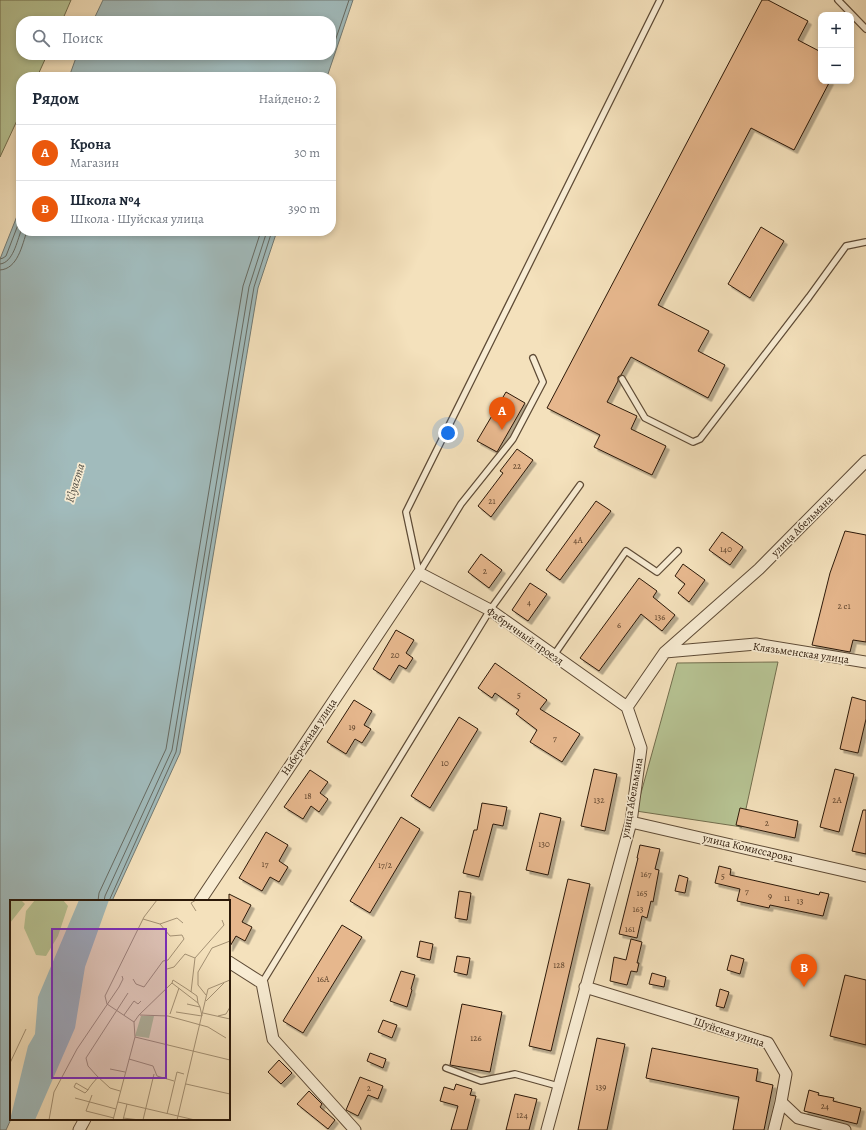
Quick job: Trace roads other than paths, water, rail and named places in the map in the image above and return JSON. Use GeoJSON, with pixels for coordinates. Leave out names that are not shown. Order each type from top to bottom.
{"type":"FeatureCollection","features":[{"type":"Feature","properties":{"kind":"street","name":"улица Абельмана"},"geometry":{"type":"LineString","coordinates":[[547,1130],[631,822],[641,748],[627,707],[665,652],[760,569],[866,461]]}},
{"type":"Feature","properties":{"kind":"street","name":"Фабричный проезд"},"geometry":{"type":"LineString","coordinates":[[419,573],[490,610],[627,707]]}},
{"type":"Feature","properties":{"kind":"street","name":"Набережная улица"},"geometry":{"type":"LineString","coordinates":[[201,900],[419,573]]}},
{"type":"Feature","properties":{"kind":"street","name":"Клязьменская улица"},"geometry":{"type":"LineString","coordinates":[[665,652],[756,644],[866,662]]}},
{"type":"Feature","properties":{"kind":"street","name":"улица Комиссарова"},"geometry":{"type":"LineString","coordinates":[[631,822],[866,876]]}},
{"type":"Feature","properties":{"kind":"street"},"geometry":{"type":"LineString","coordinates":[[230,963],[262,983],[273,1039],[350,1128]]}},
{"type":"Feature","properties":{"kind":"street","name":"Шуйская улица"},"geometry":{"type":"LineString","coordinates":[[585,987],[768,1043],[786,1074],[774,1130]]}},
{"type":"Feature","properties":{"kind":"street"},"geometry":{"type":"LineString","coordinates":[[781,1102],[798,1118],[844,1130]]}},
{"type":"Feature","properties":{"kind":"street"},"geometry":{"type":"LineString","coordinates":[[79,1130],[84,1120]]}},
{"type":"Feature","properties":{"kind":"lane"},"geometry":{"type":"LineString","coordinates":[[419,573],[406,512],[660,0]]}},
{"type":"Feature","properties":{"kind":"lane"},"geometry":{"type":"LineString","coordinates":[[838,0],[866,29]]}},
{"type":"Feature","properties":{"kind":"lane"},"geometry":{"type":"LineString","coordinates":[[622,379],[645,418],[693,442],[700,439],[809,297],[846,246],[866,242]]}},
{"type":"Feature","properties":{"kind":"lane"},"geometry":{"type":"LineString","coordinates":[[419,573],[461,504],[513,439],[543,382],[533,358]]}},
{"type":"Feature","properties":{"kind":"lane"},"geometry":{"type":"LineString","coordinates":[[262,983],[490,610],[580,485]]}},
{"type":"Feature","properties":{"kind":"lane"},"geometry":{"type":"LineString","coordinates":[[554,655],[626,552],[657,572],[678,552]]}},
{"type":"Feature","properties":{"kind":"lane"},"geometry":{"type":"LineString","coordinates":[[446,1068],[481,1081],[516,1074],[558,1086]]}},
{"type":"Feature","properties":{"kind":"water"},"geometry":{"type":"Polygon","coordinates":[[[103,0],[353,0],[336,50],[336,16],[95,16],[103,0]]]}},
{"type":"Feature","properties":{"kind":"water"},"geometry":{"type":"Polygon","coordinates":[[[75,60],[333,60],[329,72],[71,72],[75,60]]]}},
{"type":"Feature","properties":{"kind":"water","name":"Klyazma"},"geometry":{"type":"Polygon","coordinates":[[[16,219],[16,236],[275,236],[258,288],[180,753],[112,900],[10,900],[11,1120],[6,1130],[0,1130],[0,259],[16,219]]]}},
{"type":"Feature","properties":{"kind":"place","name":"Крона"},"geometry":{"type":"Point","coordinates":[502,430]}},
{"type":"Feature","properties":{"kind":"place","name":"Школа №4"},"geometry":{"type":"Point","coordinates":[804,987]}}]}
